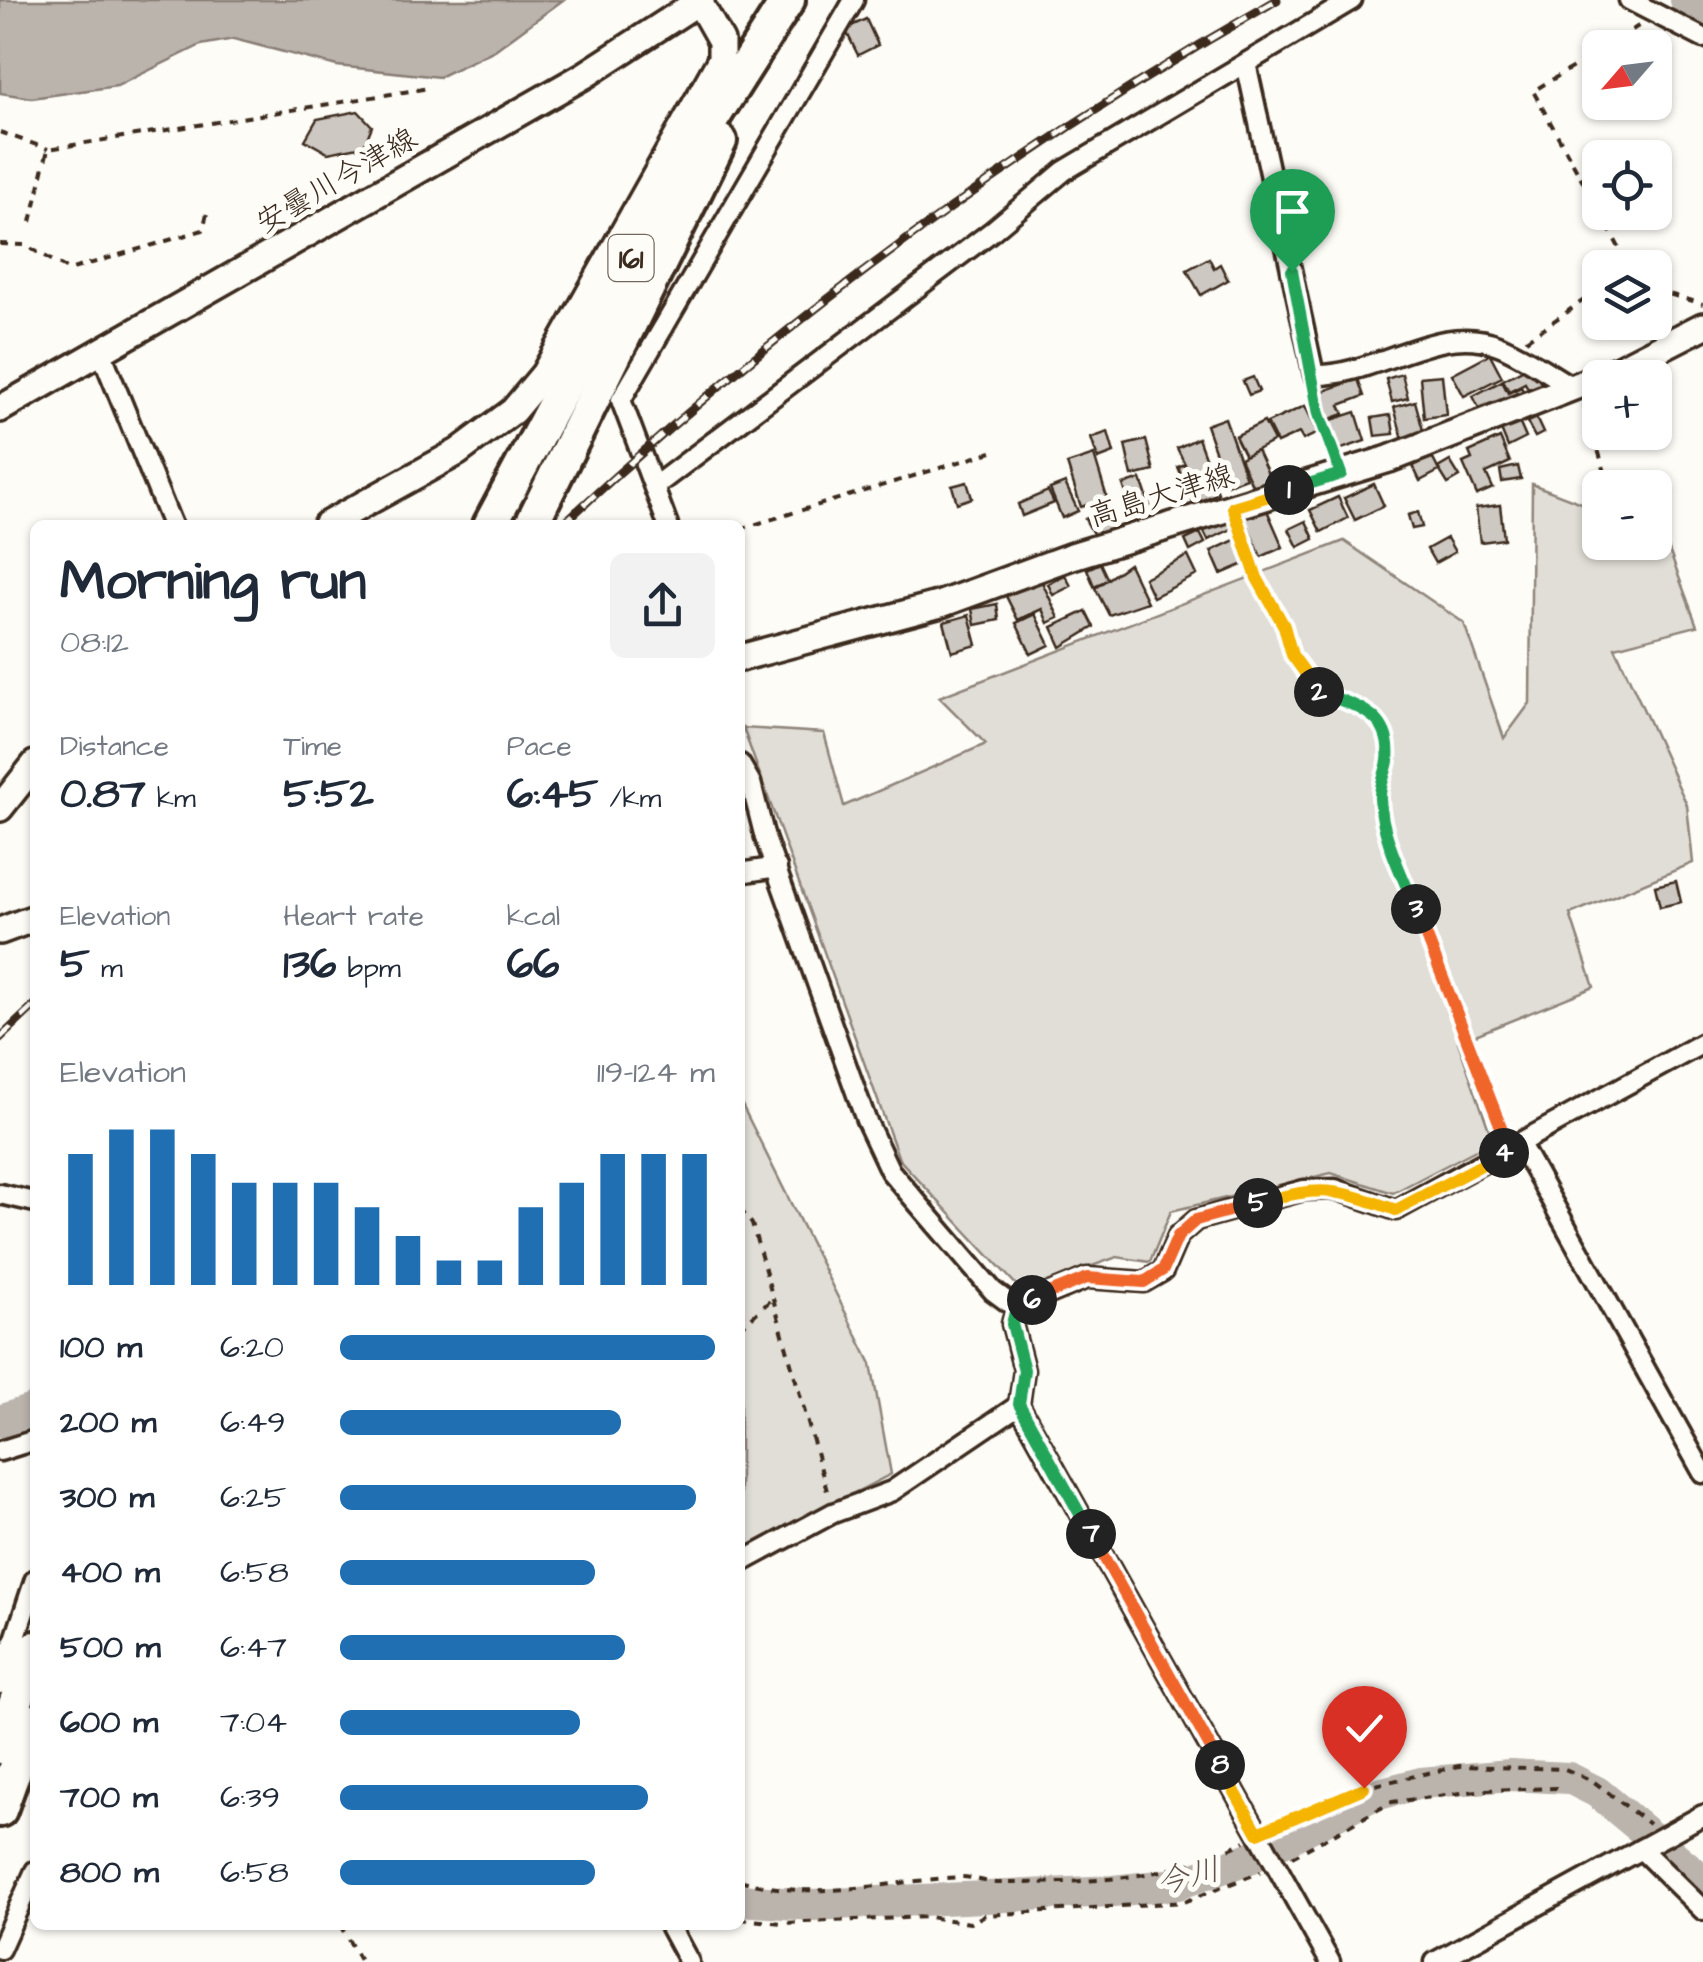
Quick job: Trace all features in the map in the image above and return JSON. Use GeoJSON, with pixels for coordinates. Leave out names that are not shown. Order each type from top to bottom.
{"type":"FeatureCollection","features":[{"type":"Feature","properties":{"kind":"highway","name":"161"},"geometry":{"type":"LineString","coordinates":[[493,520],[678,173],[792,0]]}},
{"type":"Feature","properties":{"kind":"highway","name":"161"},"geometry":{"type":"LineString","coordinates":[[533,520],[792,0]]}},
{"type":"Feature","properties":{"kind":"highway"},"geometry":{"type":"LineString","coordinates":[[0,1748],[30,1662]]}},
{"type":"Feature","properties":{"kind":"highway"},"geometry":{"type":"LineString","coordinates":[[0,1810],[30,1726]]}},
{"type":"Feature","properties":{"kind":"main road","name":"安曇川今津線"},"geometry":{"type":"LineString","coordinates":[[0,409],[586,75],[700,1]]}},
{"type":"Feature","properties":{"kind":"main road"},"geometry":{"type":"LineString","coordinates":[[335,520],[494,428],[544,374],[721,59],[721,41],[700,1]]}},
{"type":"Feature","properties":{"kind":"main road","name":"高島大津線"},"geometry":{"type":"LineString","coordinates":[[745,657],[941,604],[1072,556],[1341,474],[1574,388],[1699,334]]}},
{"type":"Feature","properties":{"kind":"main road"},"geometry":{"type":"LineString","coordinates":[[0,808],[30,770]]}},
{"type":"Feature","properties":{"kind":"main road"},"geometry":{"type":"LineString","coordinates":[[0,931],[30,920]]}},
{"type":"Feature","properties":{"kind":"street"},"geometry":{"type":"LineString","coordinates":[[666,520],[621,400],[854,0]]}},
{"type":"Feature","properties":{"kind":"street"},"geometry":{"type":"LineString","coordinates":[[655,486],[991,232],[1064,171],[1352,0]]}},
{"type":"Feature","properties":{"kind":"street"},"geometry":{"type":"LineString","coordinates":[[1629,0],[1703,38]]}},
{"type":"Feature","properties":{"kind":"street"},"geometry":{"type":"LineString","coordinates":[[1246,64],[1314,375],[1338,376],[1442,341],[1495,344],[1574,388]]}},
{"type":"Feature","properties":{"kind":"street"},"geometry":{"type":"LineString","coordinates":[[101,352],[170,520]]}},
{"type":"Feature","properties":{"kind":"street"},"geometry":{"type":"LineString","coordinates":[[745,772],[866,1120],[890,1171],[993,1290],[1016,1308]]}},
{"type":"Feature","properties":{"kind":"street"},"geometry":{"type":"LineString","coordinates":[[745,872],[777,867]]}},
{"type":"Feature","properties":{"kind":"street"},"geometry":{"type":"LineString","coordinates":[[1016,1308],[1087,1278],[1144,1282],[1163,1270],[1178,1236],[1196,1220],[1304,1190],[1335,1189],[1396,1210],[1703,1043]]}},
{"type":"Feature","properties":{"kind":"street"},"geometry":{"type":"LineString","coordinates":[[1515,1147],[1703,1473]]}},
{"type":"Feature","properties":{"kind":"street"},"geometry":{"type":"LineString","coordinates":[[0,1194],[30,1201]]}},
{"type":"Feature","properties":{"kind":"street"},"geometry":{"type":"LineString","coordinates":[[1016,1308],[1012,1324],[1024,1370],[1019,1404],[1330,1962]]}},
{"type":"Feature","properties":{"kind":"street"},"geometry":{"type":"LineString","coordinates":[[745,1561],[833,1512],[892,1491],[1019,1404]]}},
{"type":"Feature","properties":{"kind":"street"},"geometry":{"type":"LineString","coordinates":[[0,1451],[30,1442]]}},
{"type":"Feature","properties":{"kind":"street"},"geometry":{"type":"LineString","coordinates":[[0,1684],[30,1604]]}},
{"type":"Feature","properties":{"kind":"street"},"geometry":{"type":"LineString","coordinates":[[1435,1962],[1703,1814]]}},
{"type":"Feature","properties":{"kind":"street"},"geometry":{"type":"LineString","coordinates":[[1641,1849],[1703,1910]]}},
{"type":"Feature","properties":{"kind":"street"},"geometry":{"type":"LineString","coordinates":[[0,1949],[30,1882]]}},
{"type":"Feature","properties":{"kind":"street"},"geometry":{"type":"LineString","coordinates":[[672,1930],[689,1962]]}},
{"type":"Feature","properties":{"kind":"path"},"geometry":{"type":"LineString","coordinates":[[1635,30],[1652,12]]}},
{"type":"Feature","properties":{"kind":"path"},"geometry":{"type":"LineString","coordinates":[[1582,62],[1533,91],[1582,179]]}},
{"type":"Feature","properties":{"kind":"path"},"geometry":{"type":"LineString","coordinates":[[0,132],[48,149],[429,88]]}},
{"type":"Feature","properties":{"kind":"path"},"geometry":{"type":"LineString","coordinates":[[31,222],[48,149]]}},
{"type":"Feature","properties":{"kind":"path"},"geometry":{"type":"LineString","coordinates":[[0,244],[26,244],[69,270],[203,230],[208,208]]}},
{"type":"Feature","properties":{"kind":"path"},"geometry":{"type":"LineString","coordinates":[[1672,295],[1703,304]]}},
{"type":"Feature","properties":{"kind":"path"},"geometry":{"type":"LineString","coordinates":[[1516,356],[1526,338],[1582,301]]}},
{"type":"Feature","properties":{"kind":"path"},"geometry":{"type":"LineString","coordinates":[[1314,375],[1319,414],[1341,474]]}},
{"type":"Feature","properties":{"kind":"path"},"geometry":{"type":"LineString","coordinates":[[1574,388],[1583,400],[1604,470]]}},
{"type":"Feature","properties":{"kind":"path"},"geometry":{"type":"LineString","coordinates":[[745,527],[992,452]]}},
{"type":"Feature","properties":{"kind":"path"},"geometry":{"type":"LineString","coordinates":[[1233,507],[1257,578],[1306,679],[1316,691],[1364,708],[1386,735],[1388,760],[1380,794],[1384,827],[1515,1147]]}},
{"type":"Feature","properties":{"kind":"path"},"geometry":{"type":"LineString","coordinates":[[745,1216],[752,1224],[833,1512]]}},
{"type":"Feature","properties":{"kind":"path"},"geometry":{"type":"LineString","coordinates":[[745,1323],[772,1299]]}},
{"type":"Feature","properties":{"kind":"path"},"geometry":{"type":"LineString","coordinates":[[745,1881],[819,1889],[908,1886],[965,1877],[986,1883],[1021,1883],[1154,1875],[1209,1860],[1353,1790],[1458,1766],[1565,1769],[1594,1781],[1664,1836]]}},
{"type":"Feature","properties":{"kind":"path"},"geometry":{"type":"LineString","coordinates":[[745,1919],[782,1923],[928,1917],[970,1923],[985,1915],[1126,1909],[1184,1902],[1277,1865],[1392,1802],[1485,1790],[1559,1788]]}},
{"type":"Feature","properties":{"kind":"path"},"geometry":{"type":"LineString","coordinates":[[343,1930],[360,1962]]}},
{"type":"Feature","properties":{"kind":"shaded area"},"geometry":{"type":"Polygon","coordinates":[[[0,0],[563,0],[495,50],[439,77],[337,66],[234,39],[201,45],[117,86],[32,98],[0,93],[0,0]]]}},
{"type":"Feature","properties":{"kind":"shaded area"},"geometry":{"type":"Polygon","coordinates":[[[1532,484],[1582,503],[1582,560],[1672,558],[1697,626],[1615,647],[1687,805],[1693,863],[1570,914],[1594,987],[1458,1042],[1493,1141],[1393,1193],[1331,1173],[1171,1211],[1150,1262],[1117,1257],[1022,1291],[899,1159],[745,728],[824,733],[844,806],[986,744],[939,697],[1344,541],[1464,623],[1504,738],[1530,703],[1532,484]]]}},
{"type":"Feature","properties":{"kind":"shaded area"},"geometry":{"type":"Polygon","coordinates":[[[745,1111],[871,1364],[891,1474],[745,1549],[745,1111]]]}},
{"type":"Feature","properties":{"kind":"building"},"geometry":{"type":"Polygon","coordinates":[[[866,19],[878,45],[858,55],[845,29],[866,19]]]}},
{"type":"Feature","properties":{"kind":"building"},"geometry":{"type":"Polygon","coordinates":[[[358,111],[372,126],[364,146],[328,153],[305,140],[317,119],[358,111]]]}},
{"type":"Feature","properties":{"kind":"building"},"geometry":{"type":"Polygon","coordinates":[[[1209,258],[1214,268],[1220,264],[1228,280],[1201,295],[1187,270],[1209,258]]]}},
{"type":"Feature","properties":{"kind":"building"},"geometry":{"type":"Polygon","coordinates":[[[1490,354],[1502,377],[1464,396],[1452,374],[1490,354]]]}},
{"type":"Feature","properties":{"kind":"building"},"geometry":{"type":"Polygon","coordinates":[[[1532,365],[1541,384],[1529,390],[1525,383],[1509,391],[1503,380],[1532,365]]]}},
{"type":"Feature","properties":{"kind":"building"},"geometry":{"type":"Polygon","coordinates":[[[1402,374],[1408,398],[1392,402],[1386,379],[1402,374]]]}},
{"type":"Feature","properties":{"kind":"building"},"geometry":{"type":"Polygon","coordinates":[[[1442,375],[1446,415],[1424,418],[1420,377],[1442,375]]]}},
{"type":"Feature","properties":{"kind":"building"},"geometry":{"type":"Polygon","coordinates":[[[1253,377],[1259,391],[1249,395],[1243,381],[1253,377]]]}},
{"type":"Feature","properties":{"kind":"building"},"geometry":{"type":"Polygon","coordinates":[[[1358,379],[1364,396],[1340,405],[1344,414],[1327,420],[1318,393],[1358,379]]]}},
{"type":"Feature","properties":{"kind":"building"},"geometry":{"type":"Polygon","coordinates":[[[1502,381],[1508,393],[1521,387],[1524,392],[1482,414],[1473,396],[1502,381]]]}},
{"type":"Feature","properties":{"kind":"building"},"geometry":{"type":"Polygon","coordinates":[[[1415,401],[1424,434],[1403,440],[1394,407],[1415,401]]]}},
{"type":"Feature","properties":{"kind":"building"},"geometry":{"type":"Polygon","coordinates":[[[1305,406],[1318,433],[1303,440],[1299,433],[1277,443],[1267,423],[1305,406]]]}},
{"type":"Feature","properties":{"kind":"building"},"geometry":{"type":"Polygon","coordinates":[[[1356,412],[1365,441],[1336,451],[1325,422],[1356,412]]]}},
{"type":"Feature","properties":{"kind":"building"},"geometry":{"type":"Polygon","coordinates":[[[1391,415],[1394,434],[1375,436],[1372,418],[1391,415]]]}},
{"type":"Feature","properties":{"kind":"building"},"geometry":{"type":"Polygon","coordinates":[[[1225,418],[1246,478],[1227,485],[1206,425],[1225,418]]]}},
{"type":"Feature","properties":{"kind":"building"},"geometry":{"type":"Polygon","coordinates":[[[1536,418],[1543,433],[1535,437],[1527,422],[1536,418]]]}},
{"type":"Feature","properties":{"kind":"building"},"geometry":{"type":"Polygon","coordinates":[[[1264,422],[1274,441],[1245,456],[1235,436],[1264,422]]]}},
{"type":"Feature","properties":{"kind":"building"},"geometry":{"type":"Polygon","coordinates":[[[1519,422],[1526,438],[1508,447],[1501,430],[1519,422]]]}},
{"type":"Feature","properties":{"kind":"building"},"geometry":{"type":"Polygon","coordinates":[[[1108,432],[1114,453],[1098,459],[1091,438],[1108,432]]]}},
{"type":"Feature","properties":{"kind":"building"},"geometry":{"type":"Polygon","coordinates":[[[1198,438],[1218,493],[1194,504],[1178,467],[1185,464],[1177,448],[1198,438]]]}},
{"type":"Feature","properties":{"kind":"building"},"geometry":{"type":"Polygon","coordinates":[[[1500,438],[1510,462],[1486,473],[1493,488],[1477,495],[1463,463],[1472,459],[1469,452],[1500,438]]]}},
{"type":"Feature","properties":{"kind":"building"},"geometry":{"type":"Polygon","coordinates":[[[1146,440],[1154,471],[1132,476],[1125,445],[1146,440]]]}},
{"type":"Feature","properties":{"kind":"building"},"geometry":{"type":"Polygon","coordinates":[[[1257,450],[1270,478],[1253,487],[1240,458],[1257,450]]]}},
{"type":"Feature","properties":{"kind":"building"},"geometry":{"type":"Polygon","coordinates":[[[1094,455],[1107,498],[1081,507],[1067,464],[1094,455]]]}},
{"type":"Feature","properties":{"kind":"building"},"geometry":{"type":"Polygon","coordinates":[[[1431,455],[1439,471],[1420,481],[1412,464],[1431,455]]]}},
{"type":"Feature","properties":{"kind":"building"},"geometry":{"type":"Polygon","coordinates":[[[1450,461],[1460,477],[1448,484],[1438,468],[1450,461]]]}},
{"type":"Feature","properties":{"kind":"building"},"geometry":{"type":"Polygon","coordinates":[[[1518,466],[1521,479],[1502,482],[1500,470],[1518,466]]]}},
{"type":"Feature","properties":{"kind":"building"},"geometry":{"type":"Polygon","coordinates":[[[1141,479],[1153,515],[1136,521],[1123,485],[1141,479]]]}},
{"type":"Feature","properties":{"kind":"building"},"geometry":{"type":"Polygon","coordinates":[[[967,482],[972,498],[957,503],[952,486],[967,482]]]}},
{"type":"Feature","properties":{"kind":"building"},"geometry":{"type":"Polygon","coordinates":[[[1065,483],[1078,511],[1062,518],[1050,489],[1065,483]]]}},
{"type":"Feature","properties":{"kind":"building"},"geometry":{"type":"Polygon","coordinates":[[[1374,484],[1384,506],[1355,520],[1344,498],[1374,484]]]}},
{"type":"Feature","properties":{"kind":"building"},"geometry":{"type":"Polygon","coordinates":[[[1048,491],[1054,503],[1022,516],[1018,504],[1048,491]]]}},
{"type":"Feature","properties":{"kind":"building"},"geometry":{"type":"Polygon","coordinates":[[[1338,497],[1348,518],[1321,532],[1310,510],[1338,497]]]}},
{"type":"Feature","properties":{"kind":"building"},"geometry":{"type":"Polygon","coordinates":[[[1500,505],[1504,539],[1480,542],[1476,508],[1500,505]]]}},
{"type":"Feature","properties":{"kind":"building"},"geometry":{"type":"Polygon","coordinates":[[[1266,508],[1283,547],[1261,557],[1244,517],[1266,508]]]}},
{"type":"Feature","properties":{"kind":"building"},"geometry":{"type":"Polygon","coordinates":[[[1104,509],[1115,531],[1097,541],[1085,519],[1104,509]]]}},
{"type":"Feature","properties":{"kind":"building"},"geometry":{"type":"Polygon","coordinates":[[[1418,512],[1422,527],[1412,529],[1408,515],[1418,512]]]}},
{"type":"Feature","properties":{"kind":"building"},"geometry":{"type":"Polygon","coordinates":[[[1230,515],[1236,527],[1208,540],[1202,528],[1230,515]]]}},
{"type":"Feature","properties":{"kind":"building"},"geometry":{"type":"Polygon","coordinates":[[[1306,521],[1314,539],[1298,547],[1289,529],[1306,521]]]}},
{"type":"Feature","properties":{"kind":"building"},"geometry":{"type":"Polygon","coordinates":[[[1200,533],[1205,543],[1190,551],[1185,540],[1200,533]]]}},
{"type":"Feature","properties":{"kind":"building"},"geometry":{"type":"Polygon","coordinates":[[[1239,538],[1249,562],[1221,574],[1211,551],[1239,538]]]}},
{"type":"Feature","properties":{"kind":"building"},"geometry":{"type":"Polygon","coordinates":[[[1447,538],[1455,552],[1435,563],[1427,549],[1447,538]]]}},
{"type":"Feature","properties":{"kind":"building"},"geometry":{"type":"Polygon","coordinates":[[[1188,556],[1197,575],[1153,597],[1144,578],[1188,556]]]}},
{"type":"Feature","properties":{"kind":"building"},"geometry":{"type":"Polygon","coordinates":[[[1100,563],[1108,580],[1094,586],[1087,569],[1100,563]]]}},
{"type":"Feature","properties":{"kind":"building"},"geometry":{"type":"Polygon","coordinates":[[[1129,564],[1147,602],[1109,615],[1095,588],[1129,564]]]}},
{"type":"Feature","properties":{"kind":"building"},"geometry":{"type":"Polygon","coordinates":[[[1065,575],[1071,586],[1053,595],[1048,584],[1065,575]]]}},
{"type":"Feature","properties":{"kind":"building"},"geometry":{"type":"Polygon","coordinates":[[[1041,580],[1059,618],[1048,623],[1042,609],[1018,620],[1006,596],[1041,580]]]}},
{"type":"Feature","properties":{"kind":"building"},"geometry":{"type":"Polygon","coordinates":[[[997,604],[999,620],[975,625],[972,609],[997,604]]]}},
{"type":"Feature","properties":{"kind":"building"},"geometry":{"type":"Polygon","coordinates":[[[1086,611],[1094,627],[1061,647],[1052,627],[1086,611]]]}},
{"type":"Feature","properties":{"kind":"building"},"geometry":{"type":"Polygon","coordinates":[[[1035,614],[1050,645],[1031,654],[1016,623],[1035,614]]]}},
{"type":"Feature","properties":{"kind":"building"},"geometry":{"type":"Polygon","coordinates":[[[969,615],[977,645],[952,652],[944,622],[969,615]]]}},
{"type":"Feature","properties":{"kind":"building"},"geometry":{"type":"Polygon","coordinates":[[[1676,881],[1681,902],[1660,907],[1655,886],[1676,881]]]}},
{"type":"Feature","properties":{"kind":"waterway"},"geometry":{"type":"LineString","coordinates":[[1686,0],[1703,9]]}},
{"type":"Feature","properties":{"kind":"waterway","name":"今川"},"geometry":{"type":"LineString","coordinates":[[0,1421],[30,1411]]}},
{"type":"Feature","properties":{"kind":"waterway","name":"今川"},"geometry":{"type":"LineString","coordinates":[[745,1900],[812,1905],[1113,1891],[1178,1884],[1250,1858],[1371,1796],[1421,1783],[1510,1775],[1569,1778],[1597,1792],[1703,1880]]}},
{"type":"Feature","properties":{"kind":"railway"},"geometry":{"type":"LineString","coordinates":[[568,520],[729,378],[904,242],[1087,116],[1277,0]]}},
{"type":"Feature","properties":{"kind":"railway"},"geometry":{"type":"LineString","coordinates":[[0,1038],[30,1010]]}},
{"type":"Feature","properties":{"kind":"route"},"geometry":{"type":"LineString","coordinates":[[1292,271],[1319,414],[1341,474],[1233,507],[1257,578],[1284,626],[1292,655],[1306,679],[1316,691],[1364,708],[1378,719],[1386,735],[1388,760],[1380,794],[1384,827],[1510,1150],[1396,1210],[1335,1189],[1304,1190],[1196,1220],[1178,1236],[1163,1270],[1144,1282],[1087,1278],[1058,1286],[1016,1308],[1012,1324],[1024,1370],[1019,1404],[1258,1833],[1364,1788]]}}]}
